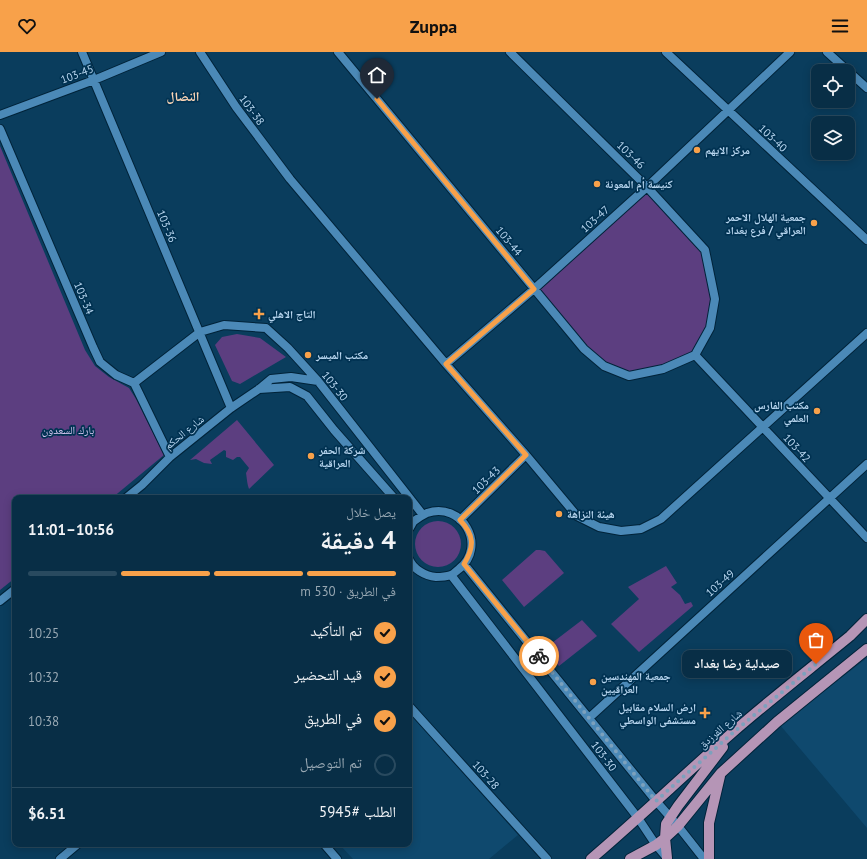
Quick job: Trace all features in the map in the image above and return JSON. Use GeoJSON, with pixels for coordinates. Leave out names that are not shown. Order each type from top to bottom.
{"type":"FeatureCollection","features":[{"type":"Feature","properties":{"kind":"main road","name":"شارع الفرزدق"},"geometry":{"type":"LineString","coordinates":[[591,859],[735,731],[850,636],[867,619]]}},
{"type":"Feature","properties":{"kind":"main road"},"geometry":{"type":"LineString","coordinates":[[850,636],[867,624]]}},
{"type":"Feature","properties":{"kind":"main road"},"geometry":{"type":"LineString","coordinates":[[630,859],[656,845],[665,838],[678,826],[721,773],[777,722],[867,649]]}},
{"type":"Feature","properties":{"kind":"main road"},"geometry":{"type":"LineString","coordinates":[[668,858],[665,838],[666,824],[735,731]]}},
{"type":"Feature","properties":{"kind":"main road"},"geometry":{"type":"LineString","coordinates":[[709,859],[709,823],[721,773]]}},
{"type":"Feature","properties":{"kind":"street","name":"103-36"},"geometry":{"type":"LineString","coordinates":[[82,52],[231,408]]}},
{"type":"Feature","properties":{"kind":"street","name":"103-45"},"geometry":{"type":"LineString","coordinates":[[0,115],[94,80],[161,52]]}},
{"type":"Feature","properties":{"kind":"street","name":"103-38"},"geometry":{"type":"LineString","coordinates":[[200,52],[236,107],[290,179],[446,364],[526,455],[576,516],[599,527],[621,531],[641,529],[661,519],[763,427]]}},
{"type":"Feature","properties":{"kind":"street","name":"103-44"},"geometry":{"type":"LineString","coordinates":[[338,52],[584,349],[604,366],[629,376],[663,369],[695,355]]}},
{"type":"Feature","properties":{"kind":"street","name":"103-46"},"geometry":{"type":"LineString","coordinates":[[510,52],[647,187],[705,250],[715,299],[710,328],[695,355]]}},
{"type":"Feature","properties":{"kind":"street","name":"103-40"},"geometry":{"type":"LineString","coordinates":[[666,52],[867,240]]}},
{"type":"Feature","properties":{"kind":"street","name":"103-47"},"geometry":{"type":"LineString","coordinates":[[446,364],[534,289],[647,187],[790,52]]}},
{"type":"Feature","properties":{"kind":"street"},"geometry":{"type":"LineString","coordinates":[[827,52],[840,64]]}},
{"type":"Feature","properties":{"kind":"street"},"geometry":{"type":"LineString","coordinates":[[855,77],[867,88]]}},
{"type":"Feature","properties":{"kind":"street","name":"103-34"},"geometry":{"type":"LineString","coordinates":[[0,129],[100,362],[116,375],[134,383]]}},
{"type":"Feature","properties":{"kind":"street","name":"103-30"},"geometry":{"type":"LineString","coordinates":[[200,332],[224,325],[266,328],[288,348],[318,381],[406,495]]}},
{"type":"Feature","properties":{"kind":"street"},"geometry":{"type":"LineString","coordinates":[[170,457],[134,383],[200,332]]}},
{"type":"Feature","properties":{"kind":"street"},"geometry":{"type":"LineString","coordinates":[[763,427],[867,333]]}},
{"type":"Feature","properties":{"kind":"street","name":"103-42"},"geometry":{"type":"LineString","coordinates":[[695,355],[867,538]]}},
{"type":"Feature","properties":{"kind":"street","name":"شارع الحكم"},"geometry":{"type":"LineString","coordinates":[[130,495],[170,457],[231,408],[271,379],[291,377],[318,381]]}},
{"type":"Feature","properties":{"kind":"street"},"geometry":{"type":"LineString","coordinates":[[259,388],[290,387],[307,396],[334,430],[391,495]]}},
{"type":"Feature","properties":{"kind":"street","name":"103-43"},"geometry":{"type":"LineString","coordinates":[[460,520],[526,455]]}},
{"type":"Feature","properties":{"kind":"street","name":"103-49"},"geometry":{"type":"LineString","coordinates":[[589,718],[867,464]]}},
{"type":"Feature","properties":{"kind":"street","name":"103-30"},"geometry":{"type":"LineString","coordinates":[[412,502],[422,515]]}},
{"type":"Feature","properties":{"kind":"street"},"geometry":{"type":"LineString","coordinates":[[412,518],[432,512],[442,511],[452,514],[467,527],[471,536],[469,556],[464,564],[451,575],[436,577],[422,573],[412,564]]}},
{"type":"Feature","properties":{"kind":"street","name":"103-30"},"geometry":{"type":"LineString","coordinates":[[464,564],[704,859]]}},
{"type":"Feature","properties":{"kind":"street","name":"103-30"},"geometry":{"type":"LineString","coordinates":[[451,575],[638,818],[656,845],[668,858]]}},
{"type":"Feature","properties":{"kind":"street"},"geometry":{"type":"LineString","coordinates":[[0,601],[12,591]]}},
{"type":"Feature","properties":{"kind":"street","name":"103-28"},"geometry":{"type":"LineString","coordinates":[[412,709],[547,859]]}},
{"type":"Feature","properties":{"kind":"street"},"geometry":{"type":"LineString","coordinates":[[60,859],[74,847]]}},
{"type":"Feature","properties":{"kind":"street"},"geometry":{"type":"LineString","coordinates":[[327,847],[338,859]]}},
{"type":"Feature","properties":{"kind":"shaded area"},"geometry":{"type":"Polygon","coordinates":[[[867,658],[867,828],[780,725],[867,658]]]}},
{"type":"Feature","properties":{"kind":"shaded area"},"geometry":{"type":"Polygon","coordinates":[[[412,715],[518,835],[489,859],[353,859],[342,847],[412,847],[412,715]]]}},
{"type":"Feature","properties":{"kind":"green space","name":"بارك السعدون"},"geometry":{"type":"Polygon","coordinates":[[[0,146],[85,350],[95,366],[109,377],[129,388],[164,455],[116,495],[12,495],[12,580],[0,590],[0,146]]]}},
{"type":"Feature","properties":{"kind":"green space"},"geometry":{"type":"Polygon","coordinates":[[[646,193],[670,212],[705,250],[715,299],[710,328],[695,355],[633,380],[584,349],[534,289],[646,193]]]}},
{"type":"Feature","properties":{"kind":"green space"},"geometry":{"type":"Polygon","coordinates":[[[237,334],[260,338],[286,357],[240,384],[232,381],[215,345],[222,337],[237,334]]]}},
{"type":"Feature","properties":{"kind":"green space"},"geometry":{"type":"Polygon","coordinates":[[[237,420],[274,465],[249,489],[246,473],[249,468],[240,457],[233,460],[226,457],[226,451],[224,450],[210,460],[212,464],[204,463],[196,459],[190,460],[237,420]]]}},
{"type":"Feature","properties":{"kind":"green space"},"geometry":{"type":"Polygon","coordinates":[[[438,521],[451,525],[457,531],[461,544],[457,557],[451,563],[438,567],[425,563],[419,557],[415,544],[419,531],[425,525],[438,521]]]}},
{"type":"Feature","properties":{"kind":"green space"},"geometry":{"type":"Polygon","coordinates":[[[536,550],[545,551],[564,573],[524,607],[502,580],[536,550]]]}},
{"type":"Feature","properties":{"kind":"green space"},"geometry":{"type":"Polygon","coordinates":[[[666,566],[677,583],[671,587],[680,595],[685,604],[691,602],[693,606],[639,652],[611,624],[639,599],[628,587],[666,566]]]}},
{"type":"Feature","properties":{"kind":"green space"},"geometry":{"type":"Polygon","coordinates":[[[582,620],[597,636],[559,666],[544,649],[582,620]]]}},
{"type":"Feature","properties":{"kind":"way so far"},"geometry":{"type":"LineString","coordinates":[[539,656],[656,801],[735,731],[816,664]]}},
{"type":"Feature","properties":{"kind":"place","name":"مركز الايهم"},"geometry":{"type":"Point","coordinates":[697,150]}},
{"type":"Feature","properties":{"kind":"place","name":"كنيسة أم المعونة"},"geometry":{"type":"Point","coordinates":[597,184]}},
{"type":"Feature","properties":{"kind":"place","name":"جمعية الهلال الاحمر العراقي / فرع بغداد"},"geometry":{"type":"Point","coordinates":[814,223]}},
{"type":"Feature","properties":{"kind":"place","name":"التاج الاهلي"},"geometry":{"type":"Point","coordinates":[259,314]}},
{"type":"Feature","properties":{"kind":"place","name":"مكتب الميسر"},"geometry":{"type":"Point","coordinates":[308,355]}},
{"type":"Feature","properties":{"kind":"place","name":"مكتب الفارس العلمي"},"geometry":{"type":"Point","coordinates":[817,411]}},
{"type":"Feature","properties":{"kind":"place","name":"شركة الحفر العراقية"},"geometry":{"type":"Point","coordinates":[311,456]}},
{"type":"Feature","properties":{"kind":"place","name":"هيئة النزاهة"},"geometry":{"type":"Point","coordinates":[559,514]}},
{"type":"Feature","properties":{"kind":"place","name":"صيدلية رضا بغداد"},"geometry":{"type":"Point","coordinates":[816,664]}},
{"type":"Feature","properties":{"kind":"place","name":"جمعية المهندسين العراقيين"},"geometry":{"type":"Point","coordinates":[593,682]}},
{"type":"Feature","properties":{"kind":"place","name":"ارض السلام مقابيل مستشفى الواسطي"},"geometry":{"type":"Point","coordinates":[705,713]}},
{"type":"Feature","properties":{"kind":"district","name":"النضال"},"geometry":{"type":"Point","coordinates":[183,96]}},
{"type":"Feature","properties":{"kind":"route"},"geometry":{"type":"LineString","coordinates":[[377,99],[534,289],[446,364],[526,455],[460,520],[467,527],[471,536],[469,556],[464,564],[539,656]]}}]}
